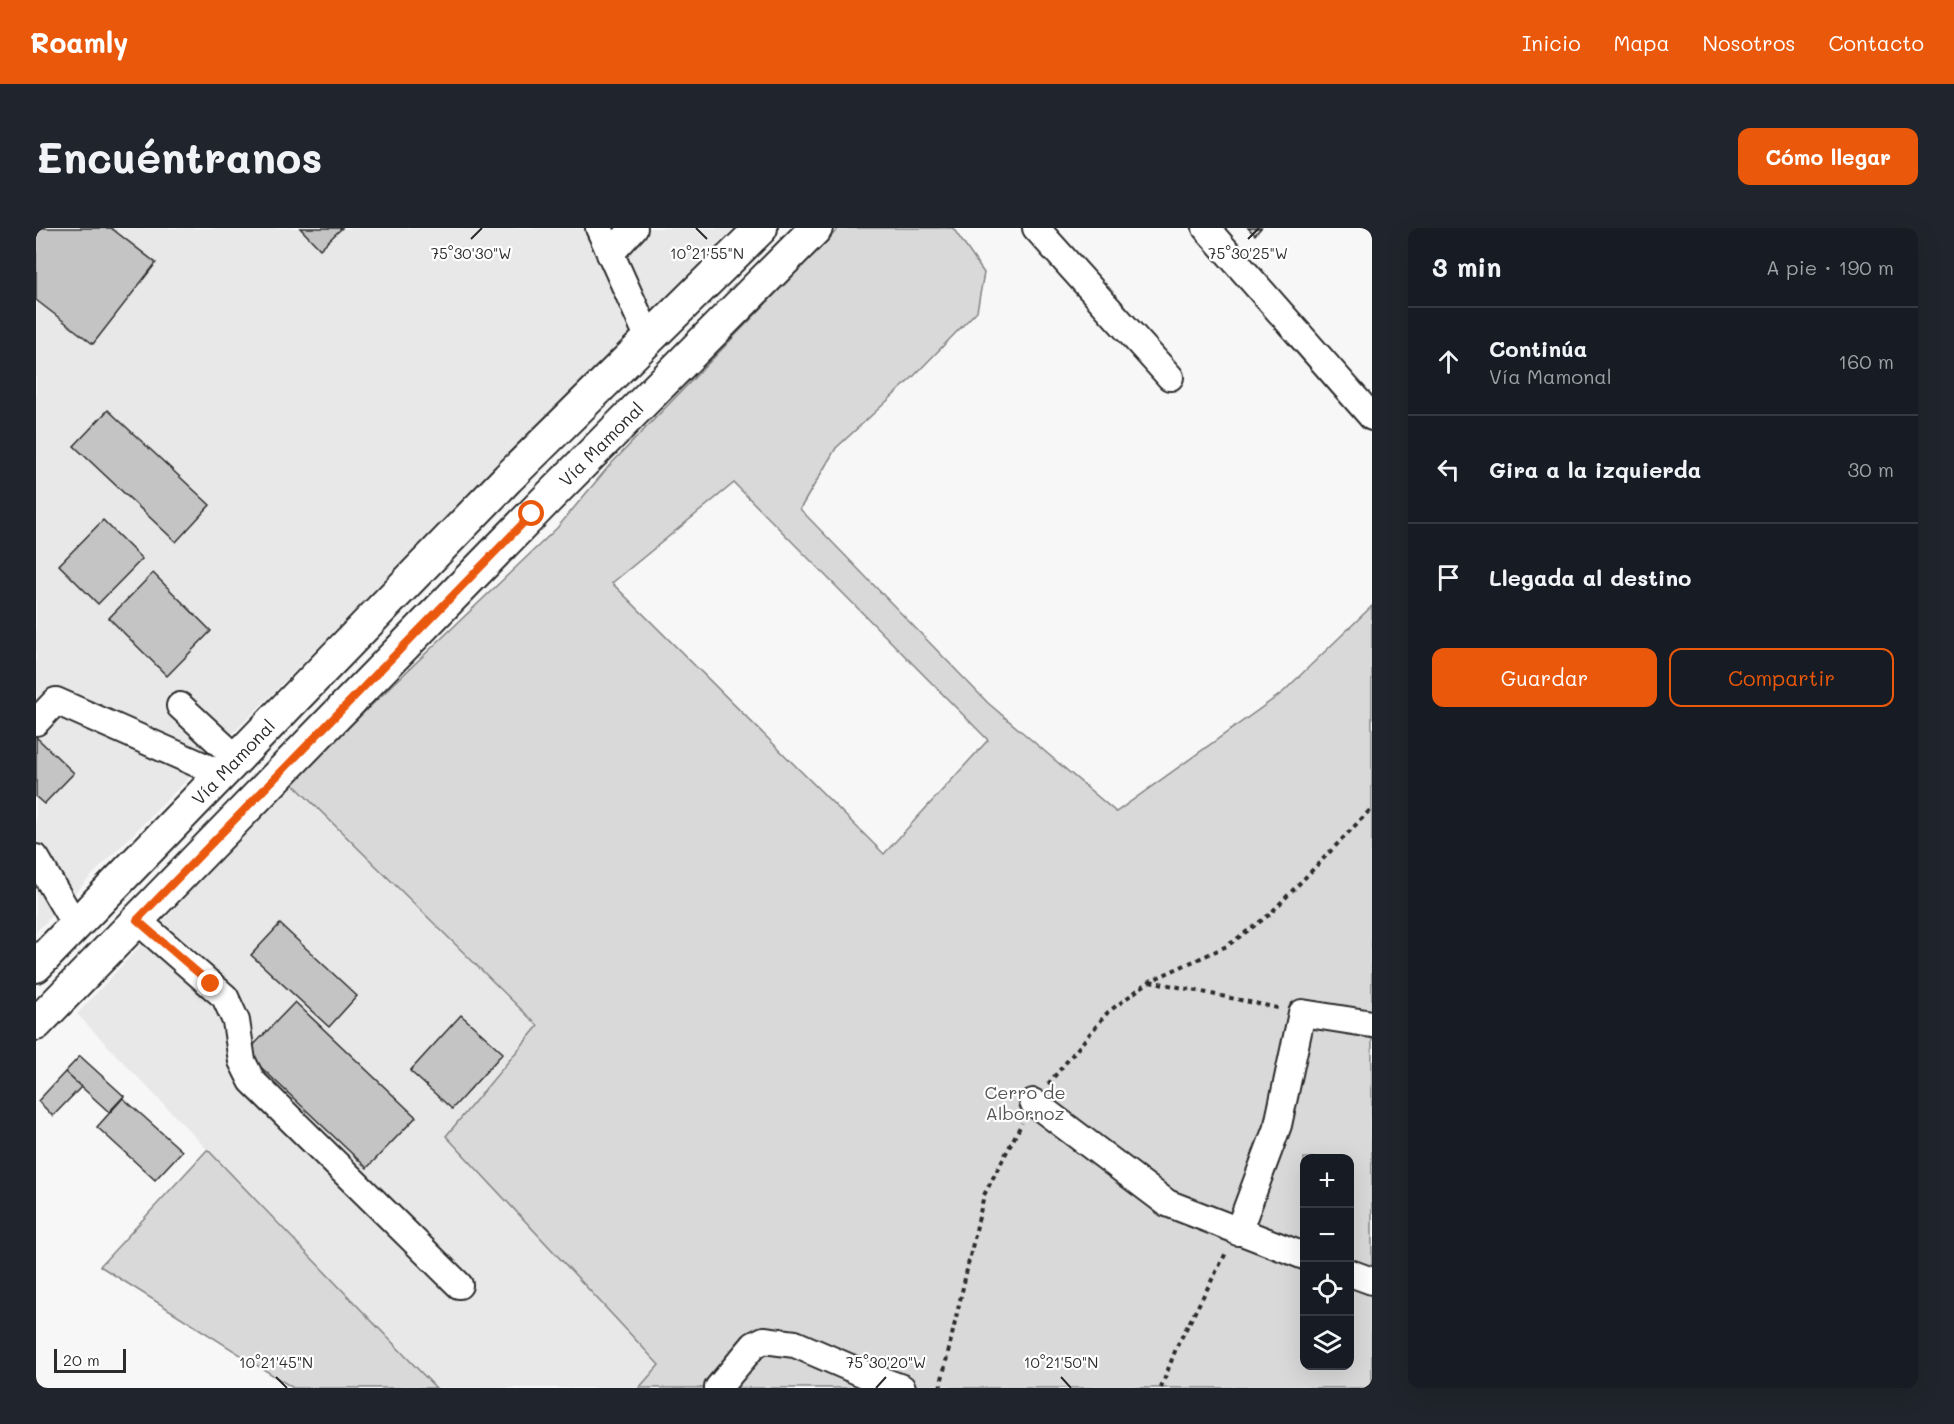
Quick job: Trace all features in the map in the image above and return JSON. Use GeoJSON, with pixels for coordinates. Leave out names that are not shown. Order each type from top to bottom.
{"type":"FeatureCollection","features":[{"type":"Feature","properties":{"kind":"main road","name":"Vía Mamonal"},"geometry":{"type":"LineString","coordinates":[[36,966],[508,478],[761,228]]}},
{"type":"Feature","properties":{"kind":"main road","name":"Vía Mamonal"},"geometry":{"type":"LineString","coordinates":[[36,1024],[532,514],[816,228]]}},
{"type":"Feature","properties":{"kind":"street"},"geometry":{"type":"LineString","coordinates":[[599,228],[649,339]]}},
{"type":"Feature","properties":{"kind":"street"},"geometry":{"type":"LineString","coordinates":[[610,254],[634,228]]}},
{"type":"Feature","properties":{"kind":"street"},"geometry":{"type":"LineString","coordinates":[[1036,228],[1170,377]]}},
{"type":"Feature","properties":{"kind":"street"},"geometry":{"type":"LineString","coordinates":[[1206,228],[1372,417]]}},
{"type":"Feature","properties":{"kind":"street"},"geometry":{"type":"LineString","coordinates":[[36,722],[56,701],[229,766]]}},
{"type":"Feature","properties":{"kind":"street"},"geometry":{"type":"LineString","coordinates":[[180,706],[229,766]]}},
{"type":"Feature","properties":{"kind":"street"},"geometry":{"type":"LineString","coordinates":[[36,858],[75,925]]}},
{"type":"Feature","properties":{"kind":"street"},"geometry":{"type":"LineString","coordinates":[[137,920],[225,997],[236,1021],[242,1060],[252,1081],[459,1285]]}},
{"type":"Feature","properties":{"kind":"street"},"geometry":{"type":"LineString","coordinates":[[1238,1232],[1278,1125],[1302,1012],[1372,1024]]}},
{"type":"Feature","properties":{"kind":"street"},"geometry":{"type":"LineString","coordinates":[[1033,1102],[1167,1203],[1300,1254]]}},
{"type":"Feature","properties":{"kind":"street"},"geometry":{"type":"LineString","coordinates":[[1354,1274],[1372,1281]]}},
{"type":"Feature","properties":{"kind":"street"},"geometry":{"type":"LineString","coordinates":[[717,1388],[754,1346],[764,1340],[795,1344],[902,1388]]}},
{"type":"Feature","properties":{"kind":"path"},"geometry":{"type":"LineString","coordinates":[[940,1388],[984,1195],[1033,1102],[1108,1012],[1150,981],[1227,946],[1269,915],[1372,808]]}},
{"type":"Feature","properties":{"kind":"path"},"geometry":{"type":"LineString","coordinates":[[1150,981],[1302,1012]]}},
{"type":"Feature","properties":{"kind":"path"},"geometry":{"type":"LineString","coordinates":[[1161,1388],[1177,1346],[1238,1232]]}},
{"type":"Feature","properties":{"kind":"shaded area"},"geometry":{"type":"Polygon","coordinates":[[[36,228],[734,228],[36,932],[36,228]]]}},
{"type":"Feature","properties":{"kind":"shaded area"},"geometry":{"type":"Polygon","coordinates":[[[291,782],[538,1026],[446,1136],[659,1365],[639,1388],[436,1388],[77,1014],[291,782]]]}},
{"type":"Feature","properties":{"kind":"green space","name":"Cerro de Albornoz"},"geometry":{"type":"Polygon","coordinates":[[[839,228],[953,228],[984,273],[977,311],[911,379],[836,448],[800,509],[988,703],[1116,812],[1282,693],[1372,606],[1372,1388],[639,1388],[659,1365],[446,1136],[538,1026],[291,782],[557,528],[609,466],[839,228]],[[734,483],[612,583],[884,854],[988,740],[734,483]]]}},
{"type":"Feature","properties":{"kind":"green space"},"geometry":{"type":"Polygon","coordinates":[[[207,1150],[436,1388],[293,1388],[100,1266],[207,1150]]]}},
{"type":"Feature","properties":{"kind":"building"},"geometry":{"type":"Polygon","coordinates":[[[36,228],[111,228],[156,263],[93,344],[36,300],[36,228]]]}},
{"type":"Feature","properties":{"kind":"building"},"geometry":{"type":"Polygon","coordinates":[[[300,228],[342,228],[320,249],[300,228]]]}},
{"type":"Feature","properties":{"kind":"building"},"geometry":{"type":"Polygon","coordinates":[[[1248,228],[1261,228],[1255,235],[1248,228]]]}},
{"type":"Feature","properties":{"kind":"building"},"geometry":{"type":"Polygon","coordinates":[[[108,410],[210,505],[176,542],[74,446],[108,410]]]}},
{"type":"Feature","properties":{"kind":"building"},"geometry":{"type":"Polygon","coordinates":[[[103,520],[142,559],[98,604],[59,565],[103,520]]]}},
{"type":"Feature","properties":{"kind":"building"},"geometry":{"type":"Polygon","coordinates":[[[153,573],[211,631],[167,676],[109,618],[153,573]]]}},
{"type":"Feature","properties":{"kind":"building"},"geometry":{"type":"Polygon","coordinates":[[[36,737],[74,773],[44,804],[36,797],[36,737]]]}},
{"type":"Feature","properties":{"kind":"building"},"geometry":{"type":"Polygon","coordinates":[[[280,924],[357,996],[329,1027],[251,955],[280,924]]]}},
{"type":"Feature","properties":{"kind":"building"},"geometry":{"type":"Polygon","coordinates":[[[295,1002],[416,1117],[367,1168],[246,1053],[295,1002]]]}},
{"type":"Feature","properties":{"kind":"building"},"geometry":{"type":"Polygon","coordinates":[[[461,1015],[503,1053],[452,1109],[410,1071],[461,1015]]]}},
{"type":"Feature","properties":{"kind":"building"},"geometry":{"type":"Polygon","coordinates":[[[80,1056],[124,1096],[109,1112],[65,1072],[80,1056]]]}},
{"type":"Feature","properties":{"kind":"building"},"geometry":{"type":"Polygon","coordinates":[[[65,1072],[81,1087],[53,1116],[38,1101],[65,1072]]]}},
{"type":"Feature","properties":{"kind":"building"},"geometry":{"type":"Polygon","coordinates":[[[123,1098],[182,1151],[155,1180],[97,1127],[123,1098]]]}},
{"type":"Feature","properties":{"kind":"route"},"geometry":{"type":"LineString","coordinates":[[211,984],[137,920],[532,514]]}}]}
